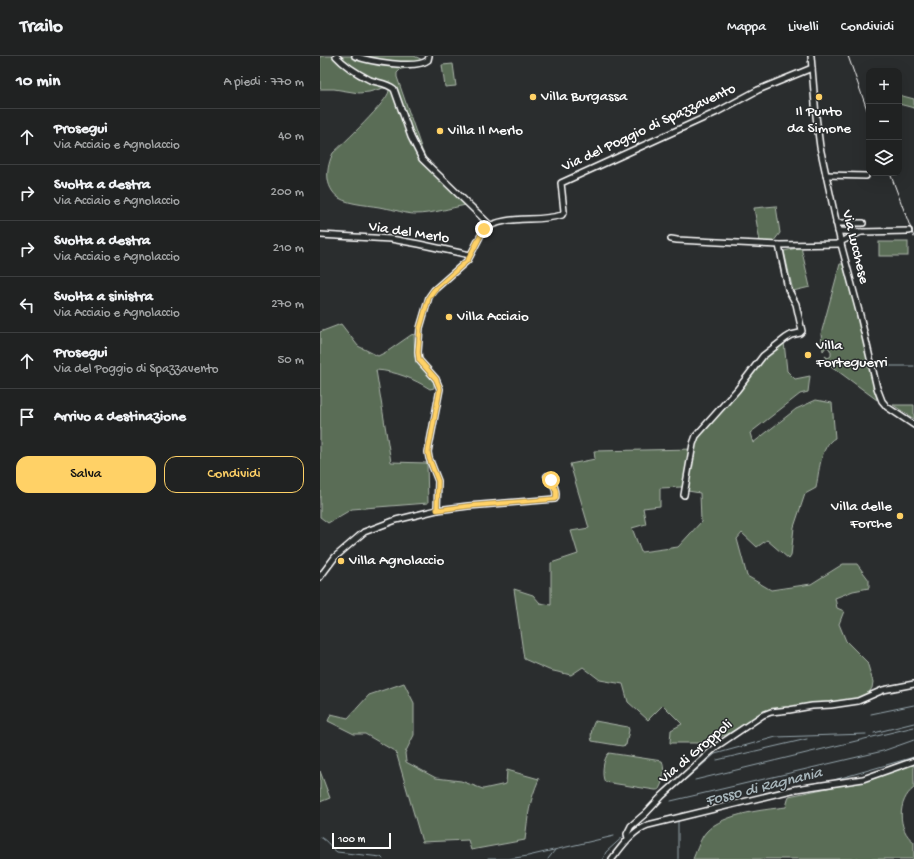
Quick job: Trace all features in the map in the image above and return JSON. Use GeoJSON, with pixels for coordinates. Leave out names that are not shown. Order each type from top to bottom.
{"type":"FeatureCollection","features":[{"type":"Feature","properties":{"kind":"street"},"geometry":{"type":"LineString","coordinates":[[336,56],[343,64],[368,79],[388,85],[394,89],[411,138],[422,159],[490,226],[484,229],[464,265],[434,290],[429,297],[419,333],[419,360],[436,379],[440,389],[428,452],[438,481],[437,510]]}},
{"type":"Feature","properties":{"kind":"street"},"geometry":{"type":"LineString","coordinates":[[354,56],[381,62],[405,65],[426,62],[429,56]]}},
{"type":"Feature","properties":{"kind":"street","name":"Via Lucchese"},"geometry":{"type":"LineString","coordinates":[[811,56],[816,116],[826,175],[840,243],[860,315],[879,393],[883,402],[889,409],[914,425]]}},
{"type":"Feature","properties":{"kind":"street","name":"Via del Poggio di Spazzavento"},"geometry":{"type":"LineString","coordinates":[[490,226],[508,220],[548,218],[562,215],[564,211],[561,183],[717,112],[758,90],[812,68]]}},
{"type":"Feature","properties":{"kind":"street"},"geometry":{"type":"LineString","coordinates":[[826,175],[866,176]]}},
{"type":"Feature","properties":{"kind":"street"},"geometry":{"type":"LineString","coordinates":[[836,223],[863,223]]}},
{"type":"Feature","properties":{"kind":"street"},"geometry":{"type":"LineString","coordinates":[[838,231],[909,231]]}},
{"type":"Feature","properties":{"kind":"street"},"geometry":{"type":"LineString","coordinates":[[672,239],[779,245],[840,243],[862,232]]}},
{"type":"Feature","properties":{"kind":"street","name":"Via del Merlo"},"geometry":{"type":"LineString","coordinates":[[320,235],[391,239],[470,255]]}},
{"type":"Feature","properties":{"kind":"street"},"geometry":{"type":"LineString","coordinates":[[684,495],[693,444],[696,436],[737,390],[763,356],[786,338],[802,331],[796,304],[788,289],[779,245]]}},
{"type":"Feature","properties":{"kind":"street"},"geometry":{"type":"LineString","coordinates":[[320,578],[335,557],[364,532],[396,520],[437,510],[554,499],[556,496],[556,491],[548,476]]}},
{"type":"Feature","properties":{"kind":"street","name":"Via di Groppoli"},"geometry":{"type":"LineString","coordinates":[[628,838],[627,834],[631,826],[662,796],[717,746],[763,715],[770,712],[786,711],[810,706],[858,701],[883,690],[914,684]]}},
{"type":"Feature","properties":{"kind":"street","name":"Via di Groppoli"},"geometry":{"type":"LineString","coordinates":[[612,859],[628,838],[643,827],[652,824],[796,789],[863,779],[914,761]]}},
{"type":"Feature","properties":{"kind":"green space"},"geometry":{"type":"Polygon","coordinates":[[[320,56],[414,56],[425,61],[426,65],[424,66],[401,69],[397,73],[397,77],[422,150],[432,171],[466,205],[441,211],[411,214],[349,202],[334,194],[328,177],[329,165],[333,153],[373,113],[387,96],[389,91],[388,89],[383,88],[359,93],[334,89],[320,89],[320,56]]]}},
{"type":"Feature","properties":{"kind":"green space"},"geometry":{"type":"Polygon","coordinates":[[[453,64],[456,86],[445,87],[442,65],[453,64]]]}},
{"type":"Feature","properties":{"kind":"green space"},"geometry":{"type":"Polygon","coordinates":[[[902,96],[914,99],[914,108],[902,105],[902,96]]]}},
{"type":"Feature","properties":{"kind":"green space"},"geometry":{"type":"Polygon","coordinates":[[[776,206],[780,233],[773,242],[760,242],[754,208],[776,206]]]}},
{"type":"Feature","properties":{"kind":"green space"},"geometry":{"type":"Polygon","coordinates":[[[879,242],[908,242],[908,256],[879,256],[879,242]]]}},
{"type":"Feature","properties":{"kind":"green space"},"geometry":{"type":"Polygon","coordinates":[[[801,247],[810,287],[793,291],[784,251],[801,247]]]}},
{"type":"Feature","properties":{"kind":"green space"},"geometry":{"type":"Polygon","coordinates":[[[840,264],[843,264],[858,319],[877,400],[831,366],[825,356],[828,358],[831,356],[829,348],[826,347],[823,351],[821,334],[840,264]]]}},
{"type":"Feature","properties":{"kind":"green space"},"geometry":{"type":"Polygon","coordinates":[[[341,324],[358,346],[378,356],[414,334],[415,357],[434,383],[434,388],[430,389],[411,379],[397,374],[376,370],[391,462],[427,463],[428,503],[352,509],[328,523],[320,517],[320,332],[341,324]]]}},
{"type":"Feature","properties":{"kind":"green space"},"geometry":{"type":"Polygon","coordinates":[[[784,342],[787,371],[795,379],[810,376],[808,392],[800,394],[750,433],[753,443],[796,409],[816,400],[832,403],[835,438],[826,447],[823,453],[816,488],[805,494],[794,527],[791,556],[789,559],[767,540],[757,547],[742,533],[737,539],[747,576],[771,590],[811,584],[843,564],[857,564],[869,580],[869,588],[853,591],[835,598],[837,608],[844,611],[839,624],[846,641],[867,662],[873,682],[872,688],[868,694],[857,699],[831,703],[814,703],[761,714],[726,735],[699,743],[670,743],[671,730],[682,724],[663,705],[648,720],[628,702],[623,684],[600,680],[583,667],[571,675],[549,670],[524,659],[514,589],[533,595],[540,603],[551,605],[551,563],[578,554],[571,531],[589,528],[570,464],[595,459],[594,451],[694,449],[698,438],[761,362],[784,342]],[[682,487],[660,488],[660,506],[643,508],[646,524],[632,528],[641,552],[678,547],[701,522],[700,493],[682,490],[682,487]]]}},
{"type":"Feature","properties":{"kind":"green space"},"geometry":{"type":"Polygon","coordinates":[[[893,405],[914,405],[914,419],[893,405]]]}},
{"type":"Feature","properties":{"kind":"green space"},"geometry":{"type":"Polygon","coordinates":[[[404,683],[414,703],[414,735],[405,753],[406,762],[436,778],[461,781],[483,789],[506,784],[507,770],[539,779],[531,802],[525,840],[471,850],[468,840],[422,842],[396,752],[365,734],[354,734],[328,721],[331,714],[348,718],[369,695],[404,683]]]}},
{"type":"Feature","properties":{"kind":"green space"},"geometry":{"type":"Polygon","coordinates":[[[595,721],[628,727],[629,730],[626,745],[622,746],[592,741],[591,736],[595,721]]]}},
{"type":"Feature","properties":{"kind":"green space"},"geometry":{"type":"Polygon","coordinates":[[[609,753],[662,761],[663,774],[659,789],[655,790],[605,782],[603,767],[605,759],[609,753]]]}},
{"type":"Feature","properties":{"kind":"green space"},"geometry":{"type":"Polygon","coordinates":[[[914,764],[914,788],[908,793],[904,800],[901,815],[904,830],[908,837],[914,842],[914,859],[693,859],[703,836],[718,823],[729,818],[741,814],[786,807],[789,796],[871,779],[914,764]]]}},
{"type":"Feature","properties":{"kind":"green space"},"geometry":{"type":"Polygon","coordinates":[[[320,771],[330,798],[320,802],[320,771]]]}},
{"type":"Feature","properties":{"kind":"waterway"},"geometry":{"type":"LineString","coordinates":[[878,366],[914,366]]}},
{"type":"Feature","properties":{"kind":"waterway"},"geometry":{"type":"LineString","coordinates":[[871,714],[914,705]]}},
{"type":"Feature","properties":{"kind":"waterway"},"geometry":{"type":"LineString","coordinates":[[874,733],[914,723]]}},
{"type":"Feature","properties":{"kind":"waterway"},"geometry":{"type":"LineString","coordinates":[[695,780],[914,727]]}},
{"type":"Feature","properties":{"kind":"waterway"},"geometry":{"type":"LineString","coordinates":[[630,833],[663,799],[715,754],[776,737],[866,734]]}},
{"type":"Feature","properties":{"kind":"waterway"},"geometry":{"type":"LineString","coordinates":[[717,760],[807,739]]}},
{"type":"Feature","properties":{"kind":"waterway"},"geometry":{"type":"LineString","coordinates":[[671,801],[883,751],[914,740]]}},
{"type":"Feature","properties":{"kind":"waterway","name":"Fosso di Ragnania"},"geometry":{"type":"LineString","coordinates":[[833,781],[914,757]]}},
{"type":"Feature","properties":{"kind":"waterway","name":"Fosso di Ragnania"},"geometry":{"type":"LineString","coordinates":[[693,817],[707,813]]}},
{"type":"Feature","properties":{"kind":"waterway","name":"Fosso di Ragnania"},"geometry":{"type":"LineString","coordinates":[[678,820],[678,859]]}},
{"type":"Feature","properties":{"kind":"waterway"},"geometry":{"type":"LineString","coordinates":[[603,859],[606,852],[625,835]]}},
{"type":"Feature","properties":{"kind":"waterway"},"geometry":{"type":"LineString","coordinates":[[488,859],[508,859],[528,856],[614,836]]}},
{"type":"Feature","properties":{"kind":"waterway"},"geometry":{"type":"LineString","coordinates":[[320,837],[337,852],[381,857],[383,859]]}},
{"type":"Feature","properties":{"kind":"waterway"},"geometry":{"type":"LineString","coordinates":[[548,859],[555,850]]}},
{"type":"Feature","properties":{"kind":"railway"},"geometry":{"type":"LineString","coordinates":[[848,56],[866,107]]}},
{"type":"Feature","properties":{"kind":"railway"},"geometry":{"type":"LineString","coordinates":[[891,176],[914,237]]}},
{"type":"Feature","properties":{"kind":"place","name":"Villa Burgassa"},"geometry":{"type":"Point","coordinates":[533,97]}},
{"type":"Feature","properties":{"kind":"place","name":"Il Punto da Simone"},"geometry":{"type":"Point","coordinates":[819,97]}},
{"type":"Feature","properties":{"kind":"place","name":"Villa Il Merlo"},"geometry":{"type":"Point","coordinates":[440,131]}},
{"type":"Feature","properties":{"kind":"place","name":"Villa Acciaio"},"geometry":{"type":"Point","coordinates":[449,317]}},
{"type":"Feature","properties":{"kind":"place","name":"Villa Forteguerri"},"geometry":{"type":"Point","coordinates":[808,355]}},
{"type":"Feature","properties":{"kind":"place","name":"Villa delle Forche"},"geometry":{"type":"Point","coordinates":[900,516]}},
{"type":"Feature","properties":{"kind":"place","name":"Villa Agnolaccio"},"geometry":{"type":"Point","coordinates":[341,561]}},
{"type":"Feature","properties":{"kind":"route"},"geometry":{"type":"LineString","coordinates":[[484,229],[464,265],[434,290],[429,297],[419,333],[419,360],[436,379],[440,389],[428,452],[438,481],[437,510],[554,499],[556,498],[556,495],[551,480]]}}]}
